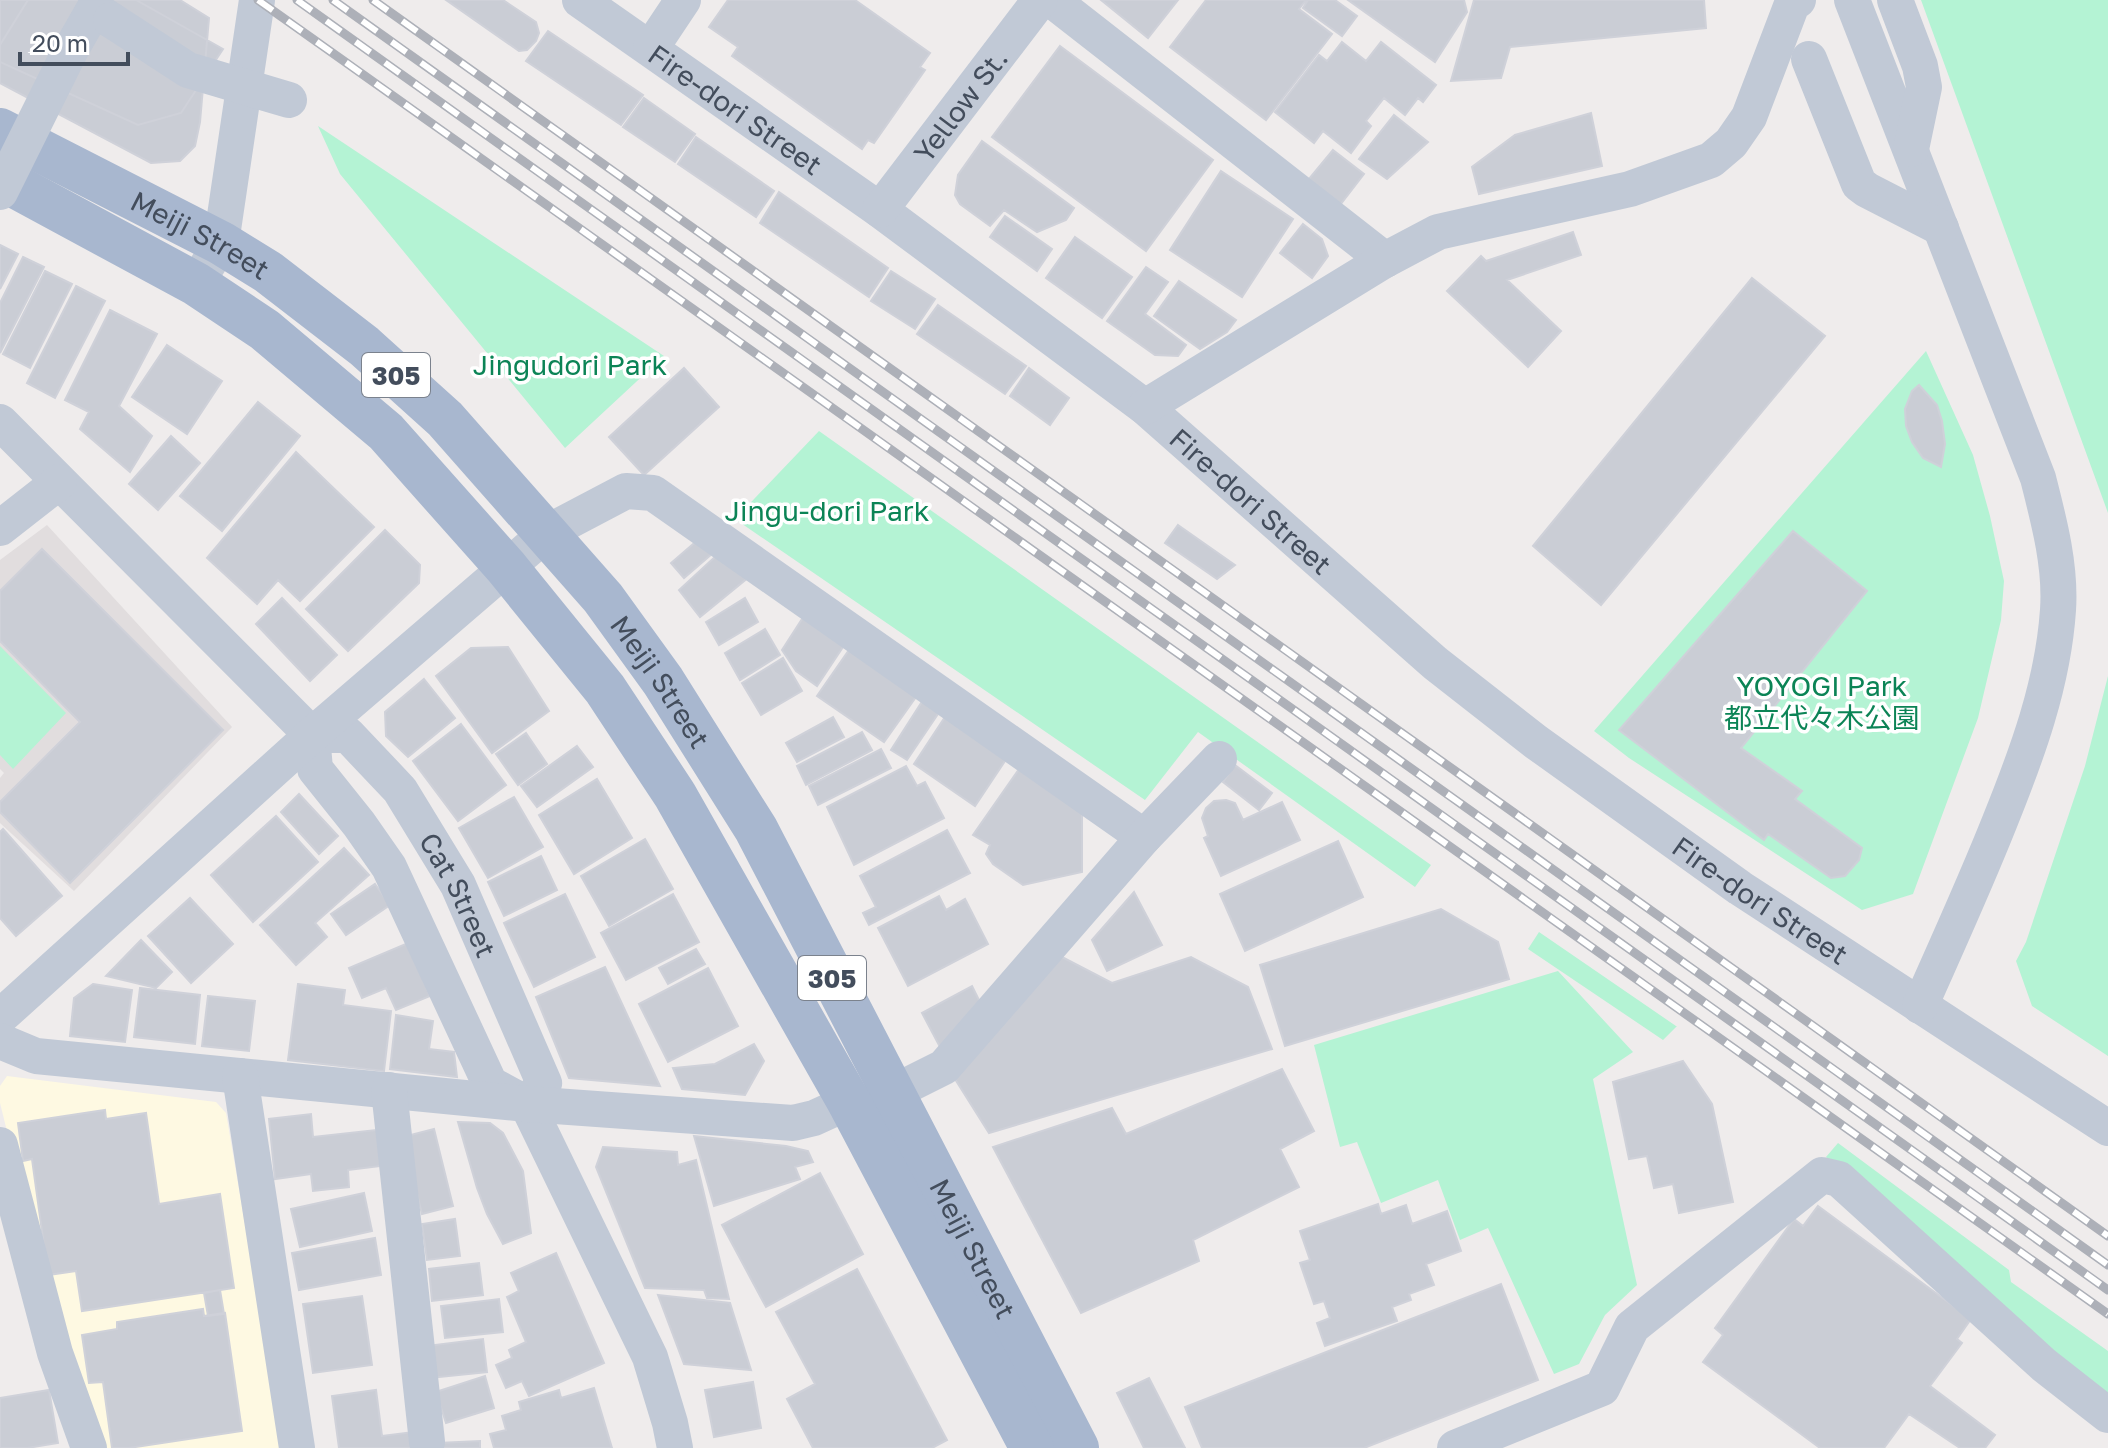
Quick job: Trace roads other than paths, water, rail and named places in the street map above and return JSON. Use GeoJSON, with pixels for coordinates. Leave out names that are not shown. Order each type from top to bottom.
{"type":"FeatureCollection","features":[{"type":"Feature","properties":{"kind":"main road","name":"Meiji Street"},"geometry":{"type":"LineString","coordinates":[[0,130],[221,243],[268,272],[364,346],[445,419],[548,532],[603,598],[663,681],[756,829],[1077,1448]]}},
{"type":"Feature","properties":{"kind":"main road","name":"Meiji Street"},"geometry":{"type":"LineString","coordinates":[[0,178],[196,284],[265,330],[386,432],[506,567],[605,689],[675,795],[849,1102],[1032,1448]]}},
{"type":"Feature","properties":{"kind":"street"},"geometry":{"type":"LineString","coordinates":[[196,284],[221,243],[257,0]]}},
{"type":"Feature","properties":{"kind":"street","name":"Fire-dori Street"},"geometry":{"type":"LineString","coordinates":[[580,0],[880,210],[1145,407],[1435,663],[1536,742],[1740,888],[2108,1128]]}},
{"type":"Feature","properties":{"kind":"street"},"geometry":{"type":"LineString","coordinates":[[651,48],[683,0]]}},
{"type":"Feature","properties":{"kind":"street","name":"Yellow St."},"geometry":{"type":"LineString","coordinates":[[880,210],[1040,0]]}},
{"type":"Feature","properties":{"kind":"street"},"geometry":{"type":"LineString","coordinates":[[1052,0],[1385,260]]}},
{"type":"Feature","properties":{"kind":"street"},"geometry":{"type":"LineString","coordinates":[[1145,407],[1385,260],[1438,232],[1630,189],[1711,160],[1731,143],[1749,117],[1792,4],[1798,0]]}},
{"type":"Feature","properties":{"kind":"street"},"geometry":{"type":"LineString","coordinates":[[1852,0],[2038,478],[2056,558],[2058,609],[2051,664],[2038,717],[2018,777],[1971,893],[1920,1006]]}},
{"type":"Feature","properties":{"kind":"street"},"geometry":{"type":"LineString","coordinates":[[1895,0],[1920,66],[1924,87],[1911,149]]}},
{"type":"Feature","properties":{"kind":"street"},"geometry":{"type":"LineString","coordinates":[[0,192],[94,9],[188,70],[289,100]]}},
{"type":"Feature","properties":{"kind":"street"},"geometry":{"type":"LineString","coordinates":[[1809,59],[1859,184],[1941,228]]}},
{"type":"Feature","properties":{"kind":"street"},"geometry":{"type":"LineString","coordinates":[[0,422],[312,735]]}},
{"type":"Feature","properties":{"kind":"street"},"geometry":{"type":"LineString","coordinates":[[0,528],[59,482]]}},
{"type":"Feature","properties":{"kind":"street"},"geometry":{"type":"LineString","coordinates":[[0,1017],[312,735],[506,567],[548,532],[626,491],[653,493],[1144,837]]}},
{"type":"Feature","properties":{"kind":"street","name":"Cat Street"},"geometry":{"type":"LineString","coordinates":[[312,735],[348,735],[400,790],[431,838],[458,885],[544,1083],[527,1104],[490,1084],[389,867],[315,769],[312,735]]}},
{"type":"Feature","properties":{"kind":"street"},"geometry":{"type":"LineString","coordinates":[[892,1093],[944,1067],[1144,837],[1219,759]]}},
{"type":"Feature","properties":{"kind":"street"},"geometry":{"type":"LineString","coordinates":[[0,1041],[36,1056],[527,1104],[793,1123],[814,1118],[849,1102]]}},
{"type":"Feature","properties":{"kind":"street"},"geometry":{"type":"LineString","coordinates":[[240,1076],[297,1448]]}},
{"type":"Feature","properties":{"kind":"street"},"geometry":{"type":"LineString","coordinates":[[389,1090],[427,1442]]}},
{"type":"Feature","properties":{"kind":"street"},"geometry":{"type":"LineString","coordinates":[[527,1104],[650,1357],[675,1448]]}},
{"type":"Feature","properties":{"kind":"street"},"geometry":{"type":"LineString","coordinates":[[0,1145],[55,1353],[89,1448]]}},
{"type":"Feature","properties":{"kind":"street"},"geometry":{"type":"LineString","coordinates":[[1455,1448],[1602,1388],[1632,1327],[1822,1175],[1839,1179],[2044,1365],[2108,1415]]}},
{"type":"Feature","properties":{"kind":"railway"},"geometry":{"type":"LineString","coordinates":[[258,0],[2108,1314]]}},
{"type":"Feature","properties":{"kind":"railway"},"geometry":{"type":"LineString","coordinates":[[297,0],[2108,1290]]}},
{"type":"Feature","properties":{"kind":"railway"},"geometry":{"type":"LineString","coordinates":[[333,0],[2108,1265]]}},
{"type":"Feature","properties":{"kind":"railway"},"geometry":{"type":"LineString","coordinates":[[373,0],[2108,1236]]}},
{"type":"Feature","properties":{"kind":"park label","name":"Jingudori Park"},"geometry":{"type":"Point","coordinates":[570,364]}},
{"type":"Feature","properties":{"kind":"park label","name":"Jingu-dori Park"},"geometry":{"type":"Point","coordinates":[827,510]}},
{"type":"Feature","properties":{"kind":"park label","name":"YOYOGI Park 都立代々木公園"},"geometry":{"type":"Point","coordinates":[1822,701]}}]}
